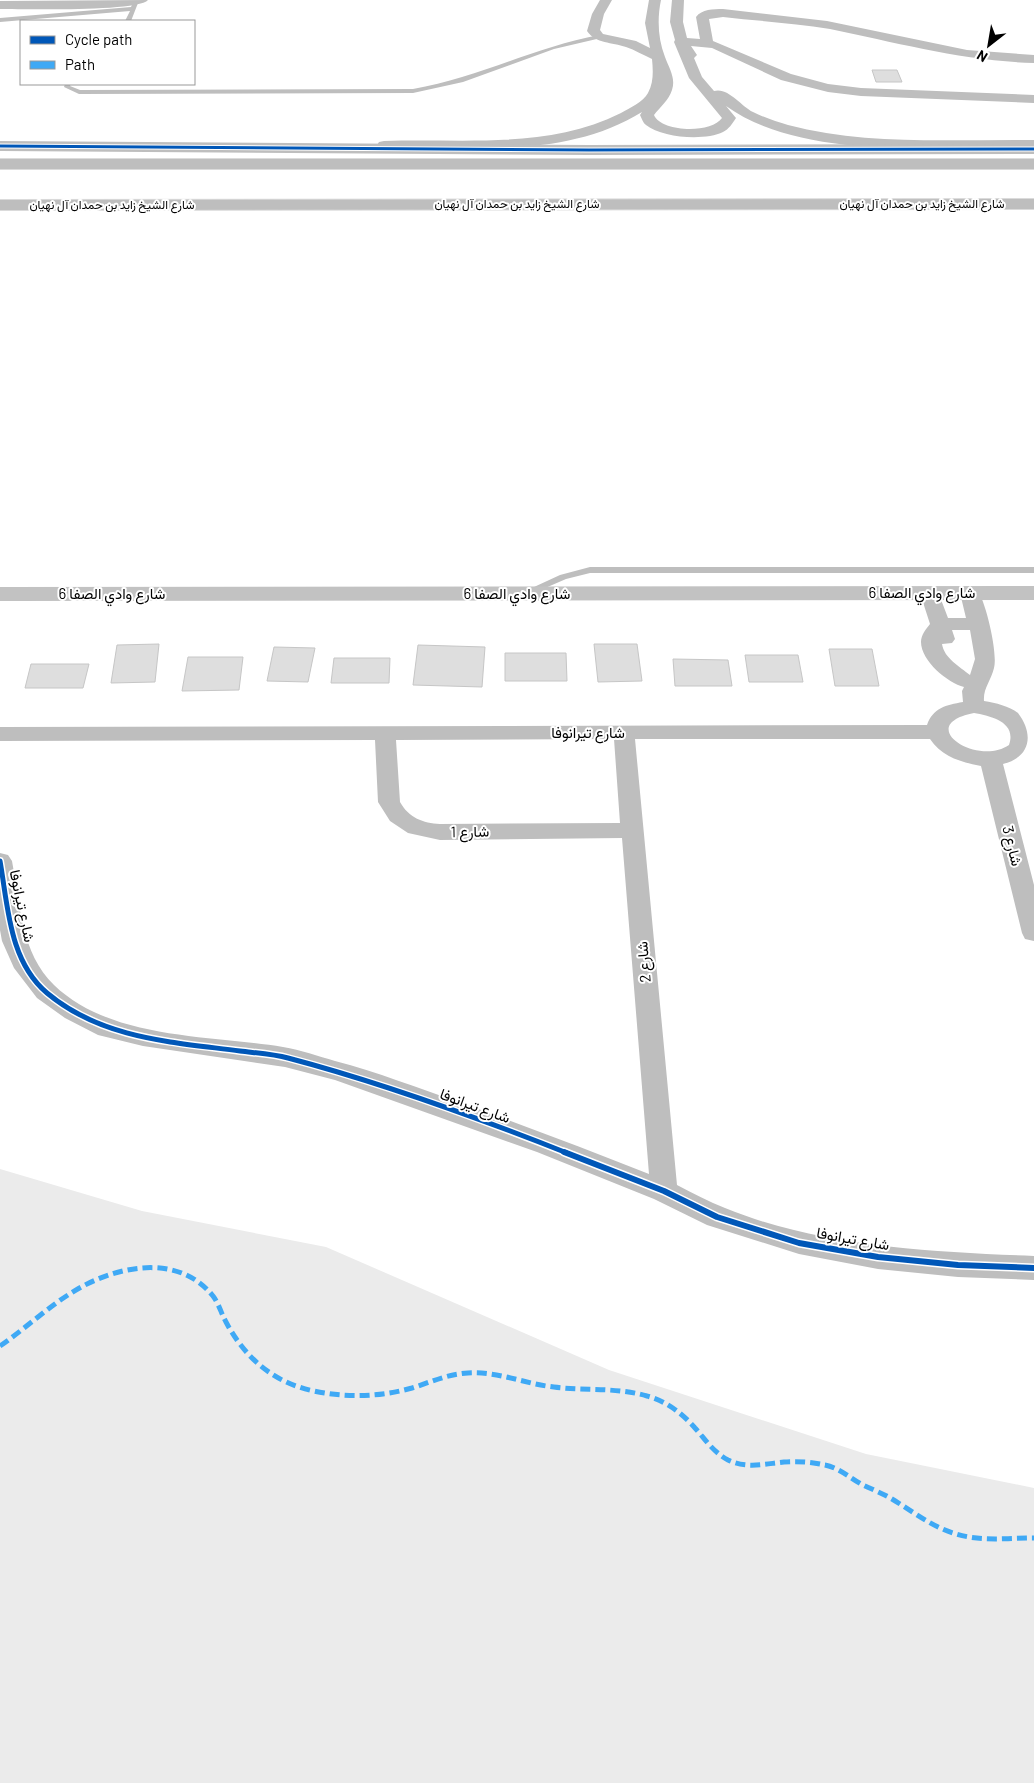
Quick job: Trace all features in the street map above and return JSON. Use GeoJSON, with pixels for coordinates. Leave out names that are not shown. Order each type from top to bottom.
{"type":"FeatureCollection","features":[{"type":"Feature","properties":{"kind":"main road"},"geometry":{"type":"LineString","coordinates":[[0,146],[346,150],[1034,148]]}},
{"type":"Feature","properties":{"kind":"main road"},"geometry":{"type":"LineString","coordinates":[[0,164],[1034,164]]}},
{"type":"Feature","properties":{"kind":"main road","name":"شارع الشيخ زايد بن حمدان آل نهيان"},"geometry":{"type":"LineString","coordinates":[[0,205],[1034,204]]}},
{"type":"Feature","properties":{"kind":"main road","name":"شارع وادي الصفا 6"},"geometry":{"type":"LineString","coordinates":[[0,594],[1034,593]]}},
{"type":"Feature","properties":{"kind":"street"},"geometry":{"type":"LineString","coordinates":[[606,0],[592,28],[593,32],[599,37],[631,44],[658,57],[667,75],[668,86],[662,97],[647,115],[650,122],[669,131],[687,133],[713,130],[725,124],[729,118],[728,114],[696,78],[680,42],[676,16],[678,0]]}},
{"type":"Feature","properties":{"kind":"street"},"geometry":{"type":"LineString","coordinates":[[346,150],[398,144],[519,143],[591,131],[628,115],[653,96],[658,82],[658,57],[651,24],[655,0]]}},
{"type":"Feature","properties":{"kind":"street"},"geometry":{"type":"LineString","coordinates":[[0,5],[137,4]]}},
{"type":"Feature","properties":{"kind":"street"},"geometry":{"type":"LineString","coordinates":[[707,43],[702,18],[707,14],[723,13],[778,18],[849,29],[967,54],[1034,59]]}},
{"type":"Feature","properties":{"kind":"street"},"geometry":{"type":"LineString","coordinates":[[680,42],[707,43],[786,76],[828,88],[861,92],[1034,99]]}},
{"type":"Feature","properties":{"kind":"street"},"geometry":{"type":"LineString","coordinates":[[680,42],[714,89],[731,104],[756,118],[787,129],[825,137],[866,142],[1034,144]]}},
{"type":"Feature","properties":{"kind":"street"},"geometry":{"type":"LineString","coordinates":[[930,593],[952,660],[970,693],[989,708],[1004,714],[1028,730],[1017,750],[1006,757],[991,760],[972,758],[955,752],[942,743],[936,732],[941,716],[961,707],[970,693],[983,670],[985,659],[979,624],[970,593]]}},
{"type":"Feature","properties":{"kind":"street"},"geometry":{"type":"LineString","coordinates":[[940,624],[979,624]]}},
{"type":"Feature","properties":{"kind":"street","name":"شارع 1"},"geometry":{"type":"LineString","coordinates":[[385,732],[389,802],[400,820],[412,826],[440,832],[632,830]]}},
{"type":"Feature","properties":{"kind":"street","name":"شارع تيرانوفا"},"geometry":{"type":"LineString","coordinates":[[0,734],[936,732]]}},
{"type":"Feature","properties":{"kind":"street","name":"شارع 2"},"geometry":{"type":"LineString","coordinates":[[624,733],[664,1191]]}},
{"type":"Feature","properties":{"kind":"street","name":"شارع 3"},"geometry":{"type":"LineString","coordinates":[[991,760],[1034,933]]}},
{"type":"Feature","properties":{"kind":"street","name":"شارع تيرانوفا"},"geometry":{"type":"LineString","coordinates":[[0,860],[14,941],[26,968],[46,992],[74,1012],[107,1028],[143,1037],[285,1057],[337,1071],[390,1088],[664,1191],[717,1217],[799,1243],[887,1258],[958,1266],[1034,1268]]}},
{"type":"Feature","properties":{"kind":"lane"},"geometry":{"type":"LineString","coordinates":[[0,20],[75,15],[137,4]]}},
{"type":"Feature","properties":{"kind":"lane"},"geometry":{"type":"LineString","coordinates":[[129,20],[137,4]]}},
{"type":"Feature","properties":{"kind":"lane"},"geometry":{"type":"LineString","coordinates":[[68,85],[68,90],[79,92],[413,91],[450,85],[562,45],[599,37]]}},
{"type":"Feature","properties":{"kind":"lane"},"geometry":{"type":"LineString","coordinates":[[522,594],[563,577],[590,570],[1034,570]]}},
{"type":"Feature","properties":{"kind":"shaded area"},"geometry":{"type":"Polygon","coordinates":[[[0,1169],[142,1211],[326,1247],[609,1370],[866,1454],[1034,1488],[1034,1783],[0,1783],[0,1169]]]}},
{"type":"Feature","properties":{"kind":"building"},"geometry":{"type":"Polygon","coordinates":[[[872,70],[897,70],[902,82],[876,82],[872,70]]]}},
{"type":"Feature","properties":{"kind":"building"},"geometry":{"type":"Polygon","coordinates":[[[159,644],[155,682],[111,683],[117,645],[159,644]]]}},
{"type":"Feature","properties":{"kind":"building"},"geometry":{"type":"Polygon","coordinates":[[[594,644],[637,644],[642,681],[598,682],[594,644]]]}},
{"type":"Feature","properties":{"kind":"building"},"geometry":{"type":"Polygon","coordinates":[[[418,645],[485,647],[482,687],[413,685],[418,645]]]}},
{"type":"Feature","properties":{"kind":"building"},"geometry":{"type":"Polygon","coordinates":[[[274,647],[315,648],[308,682],[267,681],[274,647]]]}},
{"type":"Feature","properties":{"kind":"building"},"geometry":{"type":"Polygon","coordinates":[[[829,649],[872,649],[879,686],[835,686],[829,649]]]}},
{"type":"Feature","properties":{"kind":"building"},"geometry":{"type":"Polygon","coordinates":[[[505,653],[566,653],[567,681],[505,681],[505,653]]]}},
{"type":"Feature","properties":{"kind":"building"},"geometry":{"type":"Polygon","coordinates":[[[745,655],[798,655],[803,682],[749,682],[745,655]]]}},
{"type":"Feature","properties":{"kind":"building"},"geometry":{"type":"Polygon","coordinates":[[[188,657],[243,657],[239,690],[182,691],[188,657]]]}},
{"type":"Feature","properties":{"kind":"building"},"geometry":{"type":"Polygon","coordinates":[[[334,658],[390,658],[389,683],[331,683],[334,658]]]}},
{"type":"Feature","properties":{"kind":"building"},"geometry":{"type":"Polygon","coordinates":[[[673,659],[728,660],[732,686],[675,686],[673,659]]]}},
{"type":"Feature","properties":{"kind":"building"},"geometry":{"type":"Polygon","coordinates":[[[31,664],[89,664],[83,688],[25,688],[31,664]]]}},
{"type":"Feature","properties":{"kind":"marked path"},"geometry":{"type":"LineString","coordinates":[[0,1346],[74,1291],[85,1285],[117,1272],[153,1267],[170,1269],[186,1274],[201,1283],[219,1305],[234,1336],[261,1368],[284,1382],[298,1387],[337,1394],[373,1395],[396,1392],[451,1375],[482,1373],[554,1387],[636,1393],[654,1398],[673,1408],[690,1423],[713,1450],[722,1457],[736,1463],[750,1466],[784,1462],[825,1465],[888,1497],[936,1526],[953,1533],[987,1539],[1034,1538]]}},
{"type":"Feature","properties":{"kind":"cycle path"},"geometry":{"type":"LineString","coordinates":[[0,146],[589,150],[1034,149]]}},
{"type":"Feature","properties":{"kind":"cycle path"},"geometry":{"type":"LineString","coordinates":[[0,861],[14,941],[26,968],[46,992],[74,1012],[107,1028],[143,1037],[285,1057],[337,1071],[390,1088],[547,1145],[664,1191],[717,1217],[799,1243],[878,1257],[958,1265],[1034,1268]]}}]}
